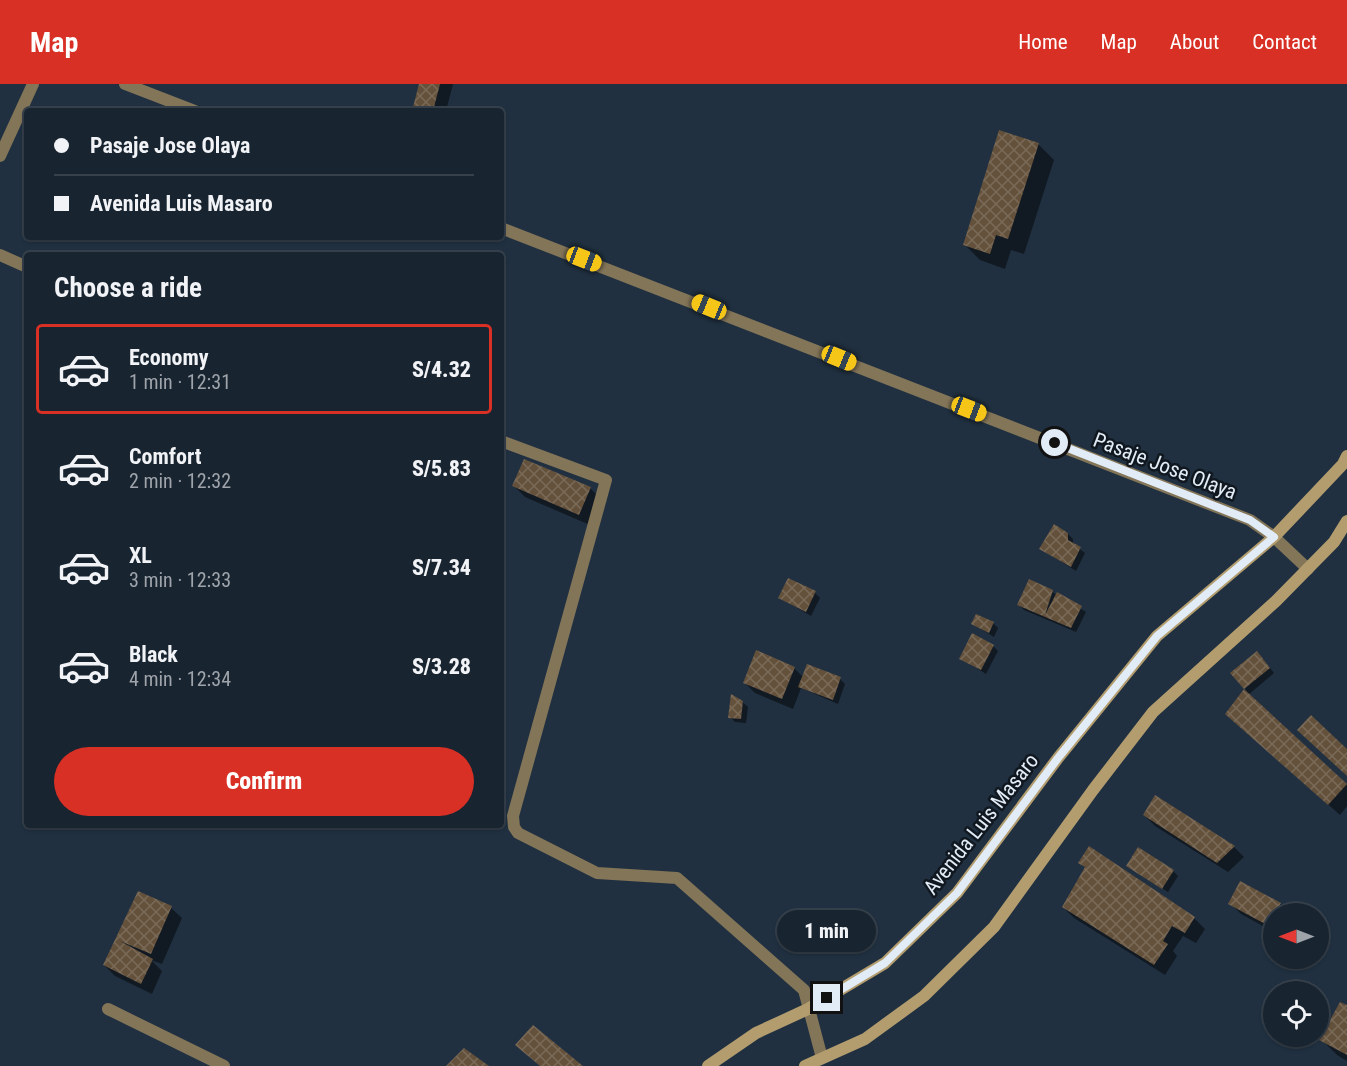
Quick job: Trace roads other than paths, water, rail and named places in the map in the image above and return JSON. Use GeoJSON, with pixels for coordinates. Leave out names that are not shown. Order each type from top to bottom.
{"type":"FeatureCollection","features":[{"type":"Feature","properties":{"kind":"main road","name":"Avenida Luis Masaro"},"geometry":{"type":"LineString","coordinates":[[708,1066],[756,1033],[808,1009],[885,963],[957,893],[1058,758],[1157,636],[1274,537],[1343,464],[1347,456]]}},
{"type":"Feature","properties":{"kind":"main road"},"geometry":{"type":"LineString","coordinates":[[805,1066],[865,1039],[924,996],[994,927],[1093,790],[1153,712],[1276,601],[1334,542],[1347,521]]}},
{"type":"Feature","properties":{"kind":"street"},"geometry":{"type":"LineString","coordinates":[[0,156],[33,84]]}},
{"type":"Feature","properties":{"kind":"street"},"geometry":{"type":"LineString","coordinates":[[125,84],[187,108]]}},
{"type":"Feature","properties":{"kind":"street","name":"Pasaje Jose Olaya"},"geometry":{"type":"LineString","coordinates":[[504,229],[1250,520],[1274,537],[1308,568]]}},
{"type":"Feature","properties":{"kind":"street"},"geometry":{"type":"LineString","coordinates":[[0,255],[24,266]]}},
{"type":"Feature","properties":{"kind":"street"},"geometry":{"type":"LineString","coordinates":[[504,442],[606,480],[513,816],[514,827],[518,833],[597,873],[677,878],[804,990],[822,1058]]}},
{"type":"Feature","properties":{"kind":"street"},"geometry":{"type":"LineString","coordinates":[[108,1009],[224,1066]]}}]}
